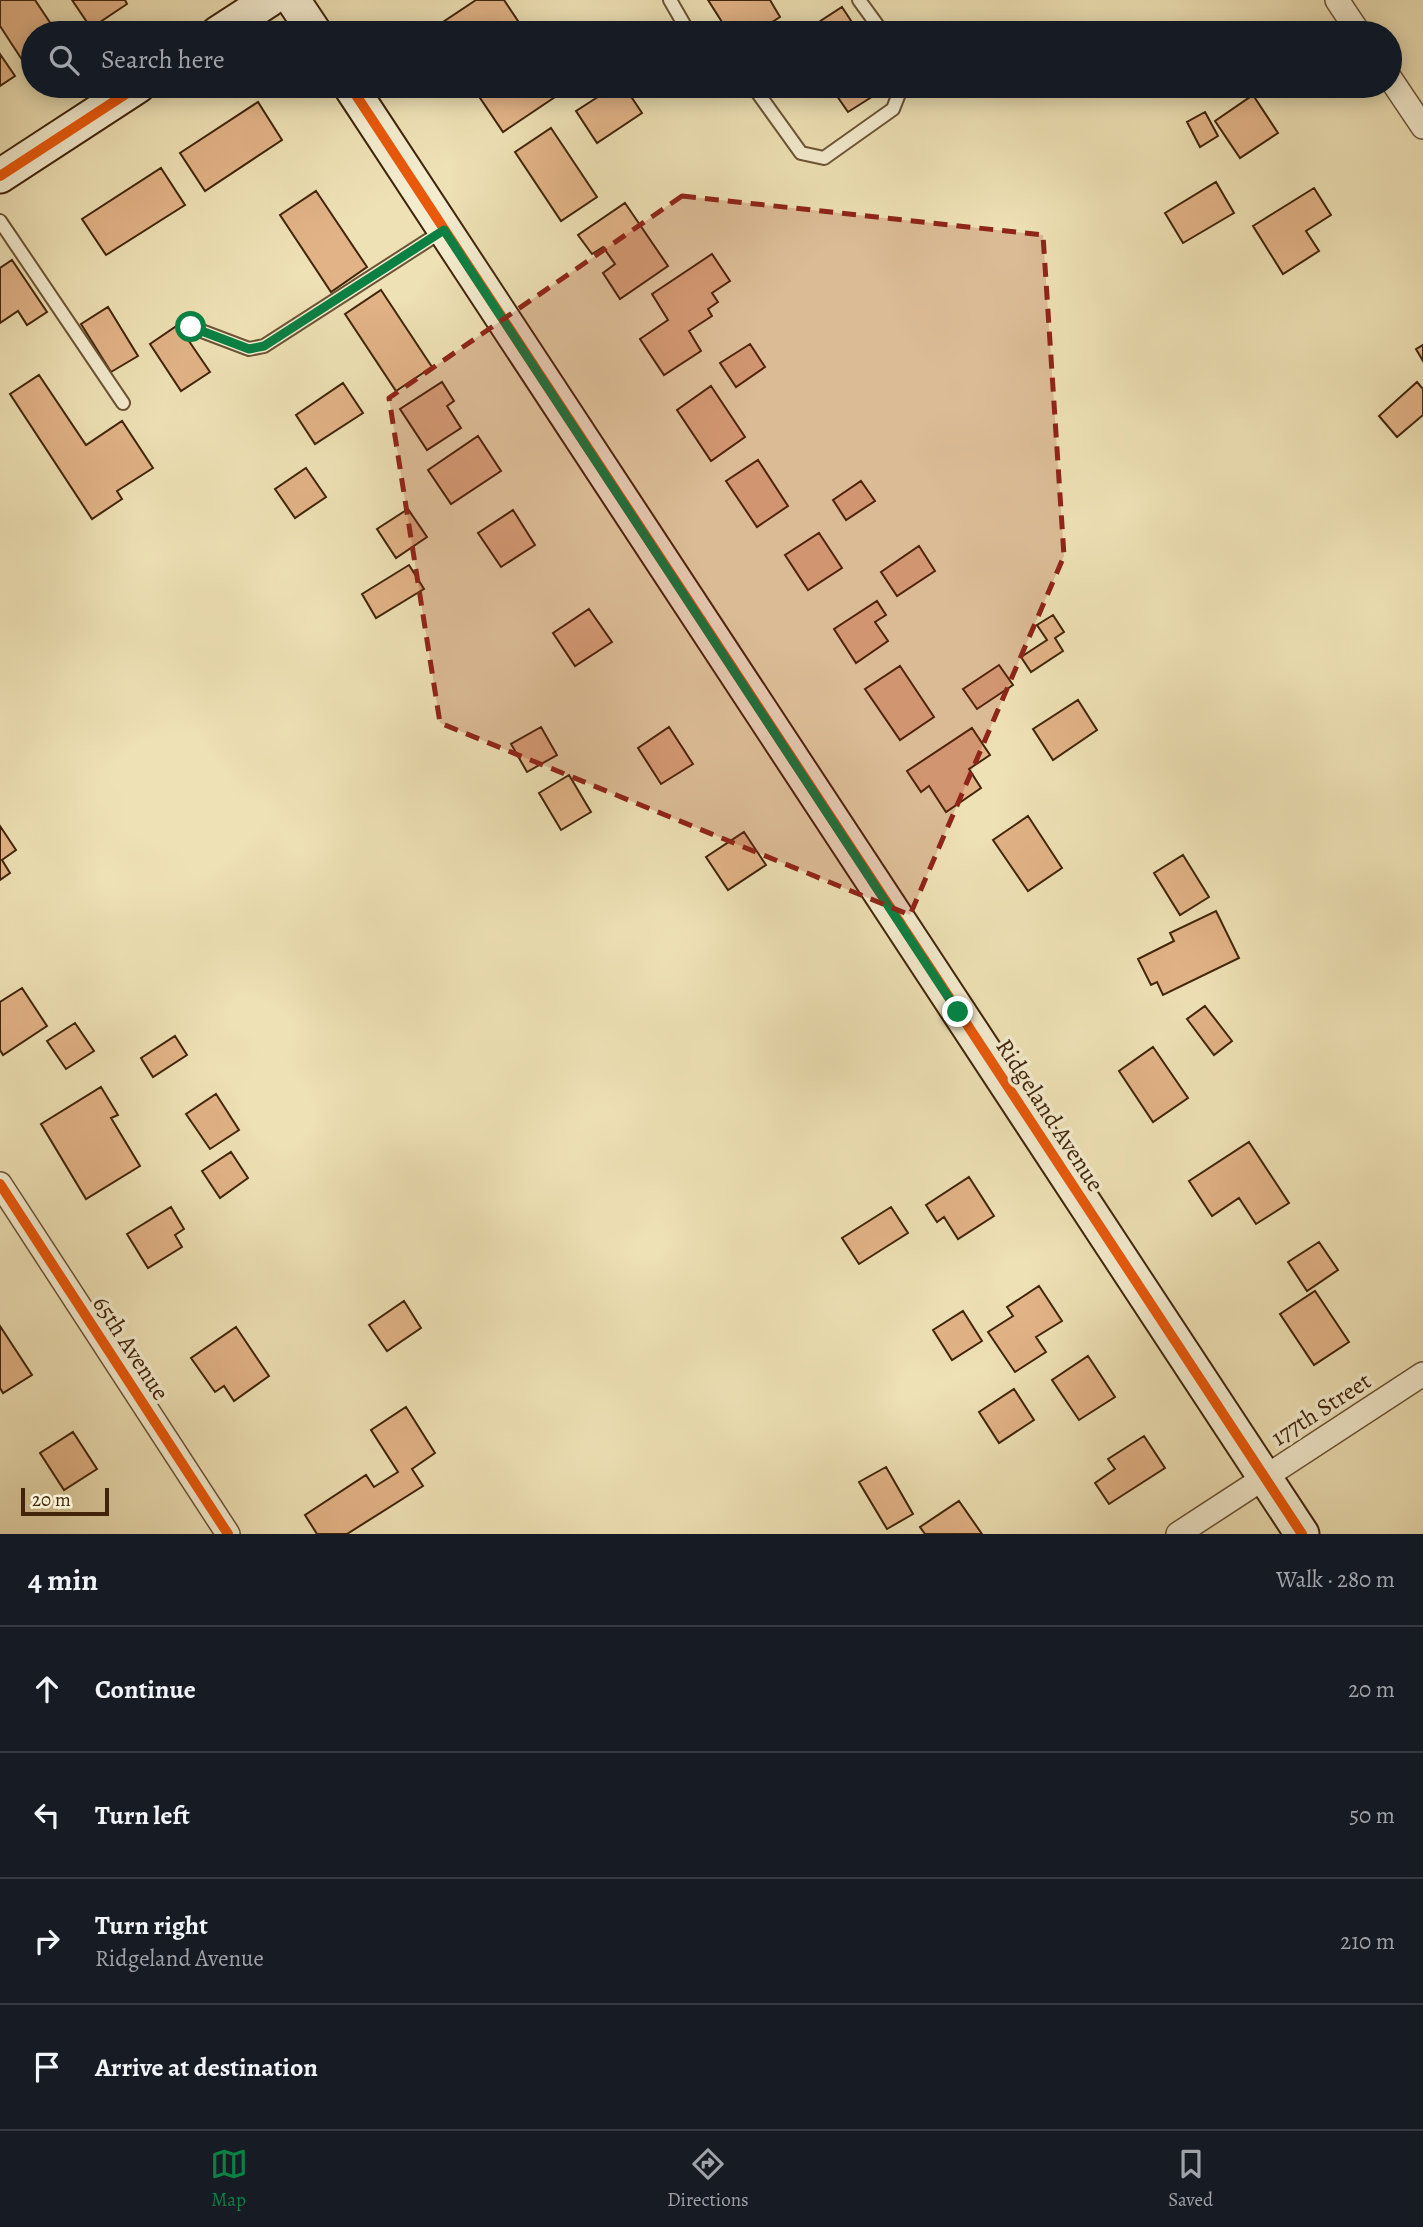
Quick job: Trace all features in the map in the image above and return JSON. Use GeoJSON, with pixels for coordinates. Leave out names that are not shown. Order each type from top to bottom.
{"type":"FeatureCollection","features":[{"type":"Feature","properties":{"kind":"street"},"geometry":{"type":"LineString","coordinates":[[237,21],[269,0]]}},
{"type":"Feature","properties":{"kind":"street"},"geometry":{"type":"LineString","coordinates":[[293,0],[307,21]]}},
{"type":"Feature","properties":{"kind":"street"},"geometry":{"type":"LineString","coordinates":[[1337,0],[1351,21]]}},
{"type":"Feature","properties":{"kind":"street"},"geometry":{"type":"LineString","coordinates":[[1402,96],[1423,127]]}},
{"type":"Feature","properties":{"kind":"street"},"geometry":{"type":"LineString","coordinates":[[0,177],[120,98]]}},
{"type":"Feature","properties":{"kind":"street","name":"Ridgeland Avenue"},"geometry":{"type":"LineString","coordinates":[[358,98],[1303,1534]]}},
{"type":"Feature","properties":{"kind":"street","name":"65th Avenue"},"geometry":{"type":"LineString","coordinates":[[0,1184],[228,1534]]}},
{"type":"Feature","properties":{"kind":"street","name":"177th Street"},"geometry":{"type":"LineString","coordinates":[[1178,1534],[1423,1374]]}},
{"type":"Feature","properties":{"kind":"lane"},"geometry":{"type":"LineString","coordinates":[[670,0],[682,21]]}},
{"type":"Feature","properties":{"kind":"lane"},"geometry":{"type":"LineString","coordinates":[[859,0],[874,21]]}},
{"type":"Feature","properties":{"kind":"lane"},"geometry":{"type":"LineString","coordinates":[[761,98],[801,153],[824,158],[893,108],[897,98]]}},
{"type":"Feature","properties":{"kind":"lane"},"geometry":{"type":"LineString","coordinates":[[0,221],[123,403]]}},
{"type":"Feature","properties":{"kind":"lane"},"geometry":{"type":"LineString","coordinates":[[191,327],[249,349],[264,346],[444,230]]}},
{"type":"Feature","properties":{"kind":"highlighted area"},"geometry":{"type":"Polygon","coordinates":[[[682,196],[1043,235],[1064,556],[910,915],[440,723],[389,398],[682,196]]]}},
{"type":"Feature","properties":{"kind":"building"},"geometry":{"type":"Polygon","coordinates":[[[0,0],[35,0],[49,21],[21,21],[21,58],[0,26],[0,0]]]}},
{"type":"Feature","properties":{"kind":"building"},"geometry":{"type":"Polygon","coordinates":[[[72,0],[125,0],[127,4],[102,21],[86,21],[72,0]]]}},
{"type":"Feature","properties":{"kind":"building"},"geometry":{"type":"Polygon","coordinates":[[[476,0],[504,0],[518,21],[444,21],[476,0]]]}},
{"type":"Feature","properties":{"kind":"building"},"geometry":{"type":"Polygon","coordinates":[[[708,0],[770,0],[780,17],[774,21],[721,21],[708,0]]]}},
{"type":"Feature","properties":{"kind":"building"},"geometry":{"type":"Polygon","coordinates":[[[842,7],[851,21],[820,21],[842,7]]]}},
{"type":"Feature","properties":{"kind":"building"},"geometry":{"type":"Polygon","coordinates":[[[0,54],[15,76],[0,86],[0,54]]]}},
{"type":"Feature","properties":{"kind":"building"},"geometry":{"type":"Polygon","coordinates":[[[480,98],[554,98],[503,132],[480,98]]]}},
{"type":"Feature","properties":{"kind":"building"},"geometry":{"type":"Polygon","coordinates":[[[596,98],[632,98],[642,113],[597,143],[576,111],[596,98]]]}},
{"type":"Feature","properties":{"kind":"building"},"geometry":{"type":"Polygon","coordinates":[[[838,98],[870,98],[848,112],[838,98]]]}},
{"type":"Feature","properties":{"kind":"building"},"geometry":{"type":"Polygon","coordinates":[[[1249,98],[1255,98],[1278,133],[1240,158],[1215,121],[1249,98]]]}},
{"type":"Feature","properties":{"kind":"building"},"geometry":{"type":"Polygon","coordinates":[[[258,102],[282,140],[205,191],[180,153],[258,102]]]}},
{"type":"Feature","properties":{"kind":"building"},"geometry":{"type":"Polygon","coordinates":[[[1205,112],[1218,136],[1200,147],[1187,122],[1205,112]]]}},
{"type":"Feature","properties":{"kind":"building"},"geometry":{"type":"Polygon","coordinates":[[[551,128],[597,197],[561,221],[515,152],[551,128]]]}},
{"type":"Feature","properties":{"kind":"building"},"geometry":{"type":"Polygon","coordinates":[[[161,168],[185,205],[106,255],[82,219],[161,168]]]}},
{"type":"Feature","properties":{"kind":"building"},"geometry":{"type":"Polygon","coordinates":[[[1216,182],[1234,213],[1183,243],[1165,213],[1216,182]]]}},
{"type":"Feature","properties":{"kind":"building"},"geometry":{"type":"Polygon","coordinates":[[[1314,188],[1331,215],[1306,231],[1319,251],[1283,274],[1253,226],[1314,188]]]}},
{"type":"Feature","properties":{"kind":"building"},"geometry":{"type":"Polygon","coordinates":[[[316,191],[367,267],[331,292],[280,215],[316,191]]]}},
{"type":"Feature","properties":{"kind":"building"},"geometry":{"type":"Polygon","coordinates":[[[625,203],[668,266],[620,299],[603,273],[615,264],[603,247],[592,254],[578,235],[625,203]]]}},
{"type":"Feature","properties":{"kind":"building"},"geometry":{"type":"Polygon","coordinates":[[[712,254],[730,281],[712,293],[718,302],[708,309],[712,316],[689,331],[701,351],[664,375],[640,339],[668,320],[652,294],[712,254]]]}},
{"type":"Feature","properties":{"kind":"building"},"geometry":{"type":"Polygon","coordinates":[[[12,260],[47,312],[27,325],[18,311],[0,323],[0,268],[12,260]]]}},
{"type":"Feature","properties":{"kind":"building"},"geometry":{"type":"Polygon","coordinates":[[[381,290],[432,367],[396,391],[345,314],[381,290]]]}},
{"type":"Feature","properties":{"kind":"building"},"geometry":{"type":"Polygon","coordinates":[[[108,307],[138,356],[111,372],[81,324],[108,307]]]}},
{"type":"Feature","properties":{"kind":"building"},"geometry":{"type":"Polygon","coordinates":[[[178,325],[210,372],[181,391],[150,344],[178,325]]]}},
{"type":"Feature","properties":{"kind":"building"},"geometry":{"type":"Polygon","coordinates":[[[750,344],[765,367],[736,387],[720,363],[750,344]]]}},
{"type":"Feature","properties":{"kind":"building"},"geometry":{"type":"Polygon","coordinates":[[[1423,345],[1423,361],[1416,349],[1423,345]]]}},
{"type":"Feature","properties":{"kind":"building"},"geometry":{"type":"Polygon","coordinates":[[[39,375],[86,445],[122,421],[153,468],[117,491],[122,499],[92,519],[10,394],[39,375]]]}},
{"type":"Feature","properties":{"kind":"building"},"geometry":{"type":"Polygon","coordinates":[[[442,382],[454,401],[447,406],[461,428],[427,450],[400,409],[442,382]]]}},
{"type":"Feature","properties":{"kind":"building"},"geometry":{"type":"Polygon","coordinates":[[[1417,382],[1423,389],[1423,415],[1397,437],[1379,416],[1417,382]]]}},
{"type":"Feature","properties":{"kind":"building"},"geometry":{"type":"Polygon","coordinates":[[[343,383],[363,413],[315,444],[296,415],[343,383]]]}},
{"type":"Feature","properties":{"kind":"building"},"geometry":{"type":"Polygon","coordinates":[[[711,386],[745,437],[711,461],[677,410],[711,386]]]}},
{"type":"Feature","properties":{"kind":"building"},"geometry":{"type":"Polygon","coordinates":[[[478,436],[501,471],[451,504],[428,470],[478,436]]]}},
{"type":"Feature","properties":{"kind":"building"},"geometry":{"type":"Polygon","coordinates":[[[758,460],[788,506],[757,527],[726,481],[758,460]]]}},
{"type":"Feature","properties":{"kind":"building"},"geometry":{"type":"Polygon","coordinates":[[[306,468],[326,497],[295,518],[275,489],[306,468]]]}},
{"type":"Feature","properties":{"kind":"building"},"geometry":{"type":"Polygon","coordinates":[[[861,481],[875,501],[846,520],[833,500],[861,481]]]}},
{"type":"Feature","properties":{"kind":"building"},"geometry":{"type":"Polygon","coordinates":[[[408,509],[427,537],[396,558],[377,529],[408,509]]]}},
{"type":"Feature","properties":{"kind":"building"},"geometry":{"type":"Polygon","coordinates":[[[513,510],[535,545],[501,567],[478,533],[513,510]]]}},
{"type":"Feature","properties":{"kind":"building"},"geometry":{"type":"Polygon","coordinates":[[[819,533],[842,568],[808,590],[785,555],[819,533]]]}},
{"type":"Feature","properties":{"kind":"building"},"geometry":{"type":"Polygon","coordinates":[[[919,546],[935,571],[897,596],[881,572],[919,546]]]}},
{"type":"Feature","properties":{"kind":"building"},"geometry":{"type":"Polygon","coordinates":[[[409,565],[424,589],[376,618],[362,594],[409,565]]]}},
{"type":"Feature","properties":{"kind":"building"},"geometry":{"type":"Polygon","coordinates":[[[877,601],[886,615],[875,622],[888,641],[856,663],[834,629],[877,601]]]}},
{"type":"Feature","properties":{"kind":"building"},"geometry":{"type":"Polygon","coordinates":[[[589,609],[612,642],[575,666],[553,633],[589,609]]]}},
{"type":"Feature","properties":{"kind":"building"},"geometry":{"type":"Polygon","coordinates":[[[1053,615],[1064,632],[1055,638],[1063,651],[1031,672],[1021,657],[1047,640],[1037,625],[1053,615]]]}},
{"type":"Feature","properties":{"kind":"building"},"geometry":{"type":"Polygon","coordinates":[[[999,665],[1013,685],[977,709],[963,689],[999,665]]]}},
{"type":"Feature","properties":{"kind":"building"},"geometry":{"type":"Polygon","coordinates":[[[900,666],[934,717],[900,740],[865,689],[900,666]]]}},
{"type":"Feature","properties":{"kind":"building"},"geometry":{"type":"Polygon","coordinates":[[[1078,700],[1097,730],[1053,760],[1033,729],[1078,700]]]}},
{"type":"Feature","properties":{"kind":"building"},"geometry":{"type":"Polygon","coordinates":[[[541,727],[557,755],[527,772],[511,744],[541,727]]]}},
{"type":"Feature","properties":{"kind":"building"},"geometry":{"type":"Polygon","coordinates":[[[669,727],[693,764],[661,784],[638,748],[669,727]]]}},
{"type":"Feature","properties":{"kind":"building"},"geometry":{"type":"Polygon","coordinates":[[[972,728],[990,755],[969,769],[981,788],[946,812],[929,786],[921,792],[907,771],[972,728]]]}},
{"type":"Feature","properties":{"kind":"building"},"geometry":{"type":"Polygon","coordinates":[[[569,775],[591,812],[561,830],[539,793],[569,775]]]}},
{"type":"Feature","properties":{"kind":"building"},"geometry":{"type":"Polygon","coordinates":[[[1028,816],[1062,868],[1028,891],[993,840],[1028,816]]]}},
{"type":"Feature","properties":{"kind":"building"},"geometry":{"type":"Polygon","coordinates":[[[0,826],[16,850],[2,860],[10,873],[0,880],[0,826]]]}},
{"type":"Feature","properties":{"kind":"building"},"geometry":{"type":"Polygon","coordinates":[[[744,832],[766,865],[728,890],[706,857],[744,832]]]}},
{"type":"Feature","properties":{"kind":"building"},"geometry":{"type":"Polygon","coordinates":[[[1183,855],[1209,897],[1180,915],[1154,873],[1183,855]]]}},
{"type":"Feature","properties":{"kind":"building"},"geometry":{"type":"Polygon","coordinates":[[[1216,911],[1239,958],[1163,995],[1157,982],[1151,985],[1138,959],[1174,941],[1170,933],[1216,911]]]}},
{"type":"Feature","properties":{"kind":"building"},"geometry":{"type":"Polygon","coordinates":[[[22,988],[47,1026],[3,1055],[0,1050],[0,1002],[22,988]]]}},
{"type":"Feature","properties":{"kind":"building"},"geometry":{"type":"Polygon","coordinates":[[[1205,1006],[1232,1041],[1214,1055],[1187,1019],[1205,1006]]]}},
{"type":"Feature","properties":{"kind":"building"},"geometry":{"type":"Polygon","coordinates":[[[75,1023],[94,1051],[66,1069],[47,1041],[75,1023]]]}},
{"type":"Feature","properties":{"kind":"building"},"geometry":{"type":"Polygon","coordinates":[[[175,1036],[187,1055],[153,1077],[141,1058],[175,1036]]]}},
{"type":"Feature","properties":{"kind":"building"},"geometry":{"type":"Polygon","coordinates":[[[1153,1047],[1188,1098],[1153,1122],[1119,1071],[1153,1047]]]}},
{"type":"Feature","properties":{"kind":"building"},"geometry":{"type":"Polygon","coordinates":[[[101,1087],[118,1115],[111,1118],[140,1166],[86,1199],[41,1124],[101,1087]]]}},
{"type":"Feature","properties":{"kind":"building"},"geometry":{"type":"Polygon","coordinates":[[[216,1094],[239,1130],[210,1149],[186,1114],[216,1094]]]}},
{"type":"Feature","properties":{"kind":"building"},"geometry":{"type":"Polygon","coordinates":[[[1249,1142],[1289,1203],[1256,1224],[1239,1198],[1212,1216],[1189,1181],[1249,1142]]]}},
{"type":"Feature","properties":{"kind":"building"},"geometry":{"type":"Polygon","coordinates":[[[231,1152],[248,1178],[220,1198],[202,1171],[231,1152]]]}},
{"type":"Feature","properties":{"kind":"building"},"geometry":{"type":"Polygon","coordinates":[[[969,1177],[994,1216],[958,1239],[944,1217],[937,1222],[926,1205],[969,1177]]]}},
{"type":"Feature","properties":{"kind":"building"},"geometry":{"type":"Polygon","coordinates":[[[171,1207],[184,1229],[175,1235],[182,1247],[148,1268],[127,1234],[171,1207]]]}},
{"type":"Feature","properties":{"kind":"building"},"geometry":{"type":"Polygon","coordinates":[[[891,1207],[908,1233],[859,1264],[842,1238],[891,1207]]]}},
{"type":"Feature","properties":{"kind":"building"},"geometry":{"type":"Polygon","coordinates":[[[1319,1242],[1338,1270],[1307,1291],[1288,1262],[1319,1242]]]}},
{"type":"Feature","properties":{"kind":"building"},"geometry":{"type":"Polygon","coordinates":[[[1039,1286],[1062,1321],[1036,1337],[1046,1352],[1015,1372],[988,1332],[1013,1316],[1007,1307],[1039,1286]]]}},
{"type":"Feature","properties":{"kind":"building"},"geometry":{"type":"Polygon","coordinates":[[[1315,1291],[1349,1342],[1314,1365],[1280,1314],[1315,1291]]]}},
{"type":"Feature","properties":{"kind":"building"},"geometry":{"type":"Polygon","coordinates":[[[404,1301],[421,1328],[387,1351],[369,1325],[404,1301]]]}},
{"type":"Feature","properties":{"kind":"building"},"geometry":{"type":"Polygon","coordinates":[[[963,1311],[982,1341],[952,1360],[933,1330],[963,1311]]]}},
{"type":"Feature","properties":{"kind":"building"},"geometry":{"type":"Polygon","coordinates":[[[0,1326],[32,1375],[3,1393],[0,1388],[0,1326]]]}},
{"type":"Feature","properties":{"kind":"building"},"geometry":{"type":"Polygon","coordinates":[[[236,1327],[269,1376],[234,1401],[224,1386],[215,1392],[191,1358],[236,1327]]]}},
{"type":"Feature","properties":{"kind":"building"},"geometry":{"type":"Polygon","coordinates":[[[1088,1356],[1115,1397],[1079,1420],[1052,1380],[1088,1356]]]}},
{"type":"Feature","properties":{"kind":"building"},"geometry":{"type":"Polygon","coordinates":[[[1014,1389],[1034,1420],[999,1443],[979,1412],[1014,1389]]]}},
{"type":"Feature","properties":{"kind":"building"},"geometry":{"type":"Polygon","coordinates":[[[406,1407],[435,1453],[412,1469],[423,1486],[347,1534],[317,1534],[305,1515],[366,1475],[374,1487],[398,1472],[371,1430],[406,1407]]]}},
{"type":"Feature","properties":{"kind":"building"},"geometry":{"type":"Polygon","coordinates":[[[73,1432],[97,1469],[64,1490],[40,1453],[73,1432]]]}},
{"type":"Feature","properties":{"kind":"building"},"geometry":{"type":"Polygon","coordinates":[[[1144,1436],[1165,1468],[1109,1504],[1095,1483],[1115,1469],[1108,1459],[1144,1436]]]}},
{"type":"Feature","properties":{"kind":"building"},"geometry":{"type":"Polygon","coordinates":[[[886,1467],[913,1514],[887,1529],[859,1482],[886,1467]]]}},
{"type":"Feature","properties":{"kind":"building"},"geometry":{"type":"Polygon","coordinates":[[[959,1501],[982,1534],[925,1534],[920,1527],[959,1501]]]}},
{"type":"Feature","properties":{"kind":"cycle path"},"geometry":{"type":"LineString","coordinates":[[0,176],[120,98]]}},
{"type":"Feature","properties":{"kind":"cycle path"},"geometry":{"type":"LineString","coordinates":[[358,98],[1302,1534]]}},
{"type":"Feature","properties":{"kind":"cycle path"},"geometry":{"type":"LineString","coordinates":[[0,1184],[228,1534]]}},
{"type":"Feature","properties":{"kind":"route"},"geometry":{"type":"LineString","coordinates":[[191,327],[249,349],[264,346],[444,230],[958,1012]]}}]}
